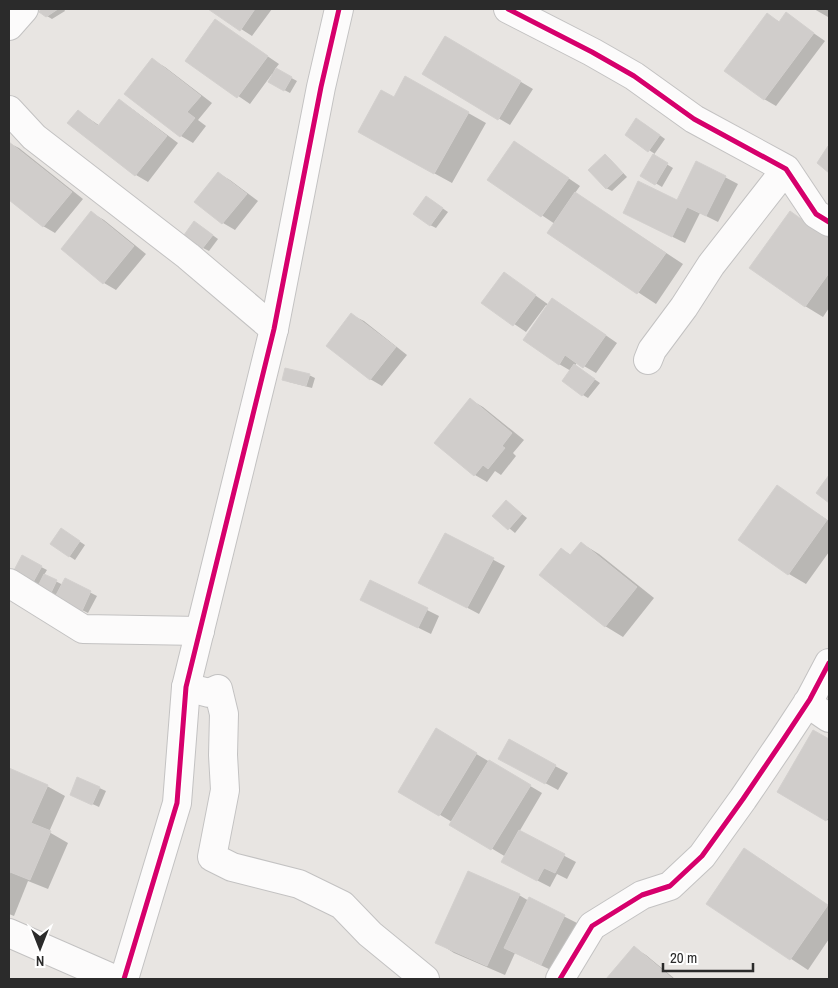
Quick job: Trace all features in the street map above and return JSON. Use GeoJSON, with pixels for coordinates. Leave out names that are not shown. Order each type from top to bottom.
{"type":"FeatureCollection","features":[{"type":"Feature","properties":{"kind":"street"},"geometry":{"type":"LineString","coordinates":[[9,26],[24,9]]}},
{"type":"Feature","properties":{"kind":"street"},"geometry":{"type":"LineString","coordinates":[[124,979],[177,803],[186,687],[274,330],[321,87],[339,9]]}},
{"type":"Feature","properties":{"kind":"street"},"geometry":{"type":"LineString","coordinates":[[508,9],[626,71],[694,119],[786,169],[816,214],[829,222]]}},
{"type":"Feature","properties":{"kind":"street"},"geometry":{"type":"LineString","coordinates":[[9,110],[34,137],[188,256],[274,330]]}},
{"type":"Feature","properties":{"kind":"street"},"geometry":{"type":"LineString","coordinates":[[648,360],[652,350],[684,307],[711,265],[786,169]]}},
{"type":"Feature","properties":{"kind":"street"},"geometry":{"type":"LineString","coordinates":[[9,583],[82,629],[200,631]]}},
{"type":"Feature","properties":{"kind":"street"},"geometry":{"type":"LineString","coordinates":[[560,979],[592,926],[642,895],[670,886],[702,856],[743,799],[806,703],[829,663]]}},
{"type":"Feature","properties":{"kind":"street"},"geometry":{"type":"LineString","coordinates":[[186,687],[209,692],[218,688],[224,714],[223,755],[225,790],[212,857],[232,867],[299,884],[342,905],[370,934],[425,979]]}},
{"type":"Feature","properties":{"kind":"street"},"geometry":{"type":"LineString","coordinates":[[806,703],[829,718]]}},
{"type":"Feature","properties":{"kind":"street"},"geometry":{"type":"LineString","coordinates":[[9,933],[114,979]]}},
{"type":"Feature","properties":{"kind":"building"},"geometry":{"type":"Polygon","coordinates":[[[41,9],[58,9],[46,17],[39,12],[41,9]]]}},
{"type":"Feature","properties":{"kind":"building"},"geometry":{"type":"Polygon","coordinates":[[[208,9],[255,9],[240,31],[208,9]]]}},
{"type":"Feature","properties":{"kind":"building"},"geometry":{"type":"Polygon","coordinates":[[[786,12],[814,33],[764,100],[724,71],[767,13],[779,22],[786,12]]]}},
{"type":"Feature","properties":{"kind":"building"},"geometry":{"type":"Polygon","coordinates":[[[215,19],[268,56],[237,98],[185,61],[215,19]]]}},
{"type":"Feature","properties":{"kind":"building"},"geometry":{"type":"Polygon","coordinates":[[[445,36],[521,81],[498,120],[422,74],[445,36]]]}},
{"type":"Feature","properties":{"kind":"building"},"geometry":{"type":"Polygon","coordinates":[[[152,58],[201,96],[187,112],[195,118],[180,137],[124,94],[152,58]]]}},
{"type":"Feature","properties":{"kind":"building"},"geometry":{"type":"Polygon","coordinates":[[[276,68],[292,77],[284,91],[268,82],[276,68]]]}},
{"type":"Feature","properties":{"kind":"building"},"geometry":{"type":"Polygon","coordinates":[[[405,76],[469,112],[434,174],[358,132],[381,90],[394,97],[405,76]]]}},
{"type":"Feature","properties":{"kind":"building"},"geometry":{"type":"Polygon","coordinates":[[[119,99],[167,136],[135,176],[67,123],[78,110],[98,126],[119,99]]]}},
{"type":"Feature","properties":{"kind":"building"},"geometry":{"type":"Polygon","coordinates":[[[636,118],[660,135],[648,152],[625,135],[636,118]]]}},
{"type":"Feature","properties":{"kind":"building"},"geometry":{"type":"Polygon","coordinates":[[[514,141],[569,178],[541,217],[487,180],[514,141]]]}},
{"type":"Feature","properties":{"kind":"building"},"geometry":{"type":"Polygon","coordinates":[[[9,142],[72,192],[43,227],[9,200],[9,142]]]}},
{"type":"Feature","properties":{"kind":"building"},"geometry":{"type":"Polygon","coordinates":[[[829,146],[829,173],[817,163],[829,146]]]}},
{"type":"Feature","properties":{"kind":"building"},"geometry":{"type":"Polygon","coordinates":[[[605,154],[623,173],[606,189],[588,170],[605,154]]]}},
{"type":"Feature","properties":{"kind":"building"},"geometry":{"type":"Polygon","coordinates":[[[653,154],[668,163],[655,185],[640,176],[653,154]]]}},
{"type":"Feature","properties":{"kind":"building"},"geometry":{"type":"Polygon","coordinates":[[[696,161],[726,176],[706,216],[687,207],[672,237],[623,213],[638,181],[677,200],[696,161]]]}},
{"type":"Feature","properties":{"kind":"building"},"geometry":{"type":"Polygon","coordinates":[[[218,172],[247,194],[222,224],[194,202],[218,172]]]}},
{"type":"Feature","properties":{"kind":"building"},"geometry":{"type":"Polygon","coordinates":[[[575,192],[666,253],[637,294],[547,233],[575,192]]]}},
{"type":"Feature","properties":{"kind":"building"},"geometry":{"type":"Polygon","coordinates":[[[426,196],[443,208],[430,226],[413,214],[426,196]]]}},
{"type":"Feature","properties":{"kind":"building"},"geometry":{"type":"Polygon","coordinates":[[[91,211],[134,246],[103,284],[61,249],[91,211]]]}},
{"type":"Feature","properties":{"kind":"building"},"geometry":{"type":"Polygon","coordinates":[[[790,211],[829,239],[829,273],[805,307],[749,268],[790,211]]]}},
{"type":"Feature","properties":{"kind":"building"},"geometry":{"type":"Polygon","coordinates":[[[194,221],[213,235],[202,249],[184,235],[194,221]]]}},
{"type":"Feature","properties":{"kind":"building"},"geometry":{"type":"Polygon","coordinates":[[[504,272],[536,295],[513,326],[481,303],[504,272]]]}},
{"type":"Feature","properties":{"kind":"building"},"geometry":{"type":"Polygon","coordinates":[[[552,298],[606,335],[583,368],[565,355],[559,365],[523,340],[552,298]]]}},
{"type":"Feature","properties":{"kind":"building"},"geometry":{"type":"Polygon","coordinates":[[[351,313],[396,347],[370,380],[326,346],[351,313]]]}},
{"type":"Feature","properties":{"kind":"building"},"geometry":{"type":"Polygon","coordinates":[[[574,364],[595,379],[582,396],[562,381],[574,364]]]}},
{"type":"Feature","properties":{"kind":"building"},"geometry":{"type":"Polygon","coordinates":[[[285,368],[310,374],[306,386],[282,380],[285,368]]]}},
{"type":"Feature","properties":{"kind":"building"},"geometry":{"type":"Polygon","coordinates":[[[470,398],[512,433],[502,446],[505,448],[488,469],[483,465],[474,476],[434,443],[470,398]]]}},
{"type":"Feature","properties":{"kind":"building"},"geometry":{"type":"Polygon","coordinates":[[[829,475],[829,503],[816,493],[829,475]]]}},
{"type":"Feature","properties":{"kind":"building"},"geometry":{"type":"Polygon","coordinates":[[[777,485],[827,520],[788,575],[738,540],[777,485]]]}},
{"type":"Feature","properties":{"kind":"building"},"geometry":{"type":"Polygon","coordinates":[[[506,500],[522,514],[508,530],[492,516],[506,500]]]}},
{"type":"Feature","properties":{"kind":"building"},"geometry":{"type":"Polygon","coordinates":[[[61,528],[80,541],[69,557],[50,544],[61,528]]]}},
{"type":"Feature","properties":{"kind":"building"},"geometry":{"type":"Polygon","coordinates":[[[445,533],[494,558],[467,608],[418,583],[445,533]]]}},
{"type":"Feature","properties":{"kind":"building"},"geometry":{"type":"Polygon","coordinates":[[[581,542],[637,587],[605,627],[539,575],[561,548],[570,555],[581,542]]]}},
{"type":"Feature","properties":{"kind":"building"},"geometry":{"type":"Polygon","coordinates":[[[22,555],[42,566],[31,586],[11,576],[22,555]]]}},
{"type":"Feature","properties":{"kind":"building"},"geometry":{"type":"Polygon","coordinates":[[[44,574],[57,580],[50,595],[37,588],[44,574]]]}},
{"type":"Feature","properties":{"kind":"building"},"geometry":{"type":"Polygon","coordinates":[[[65,578],[91,591],[82,611],[55,597],[65,578]]]}},
{"type":"Feature","properties":{"kind":"building"},"geometry":{"type":"Polygon","coordinates":[[[370,580],[428,608],[418,628],[360,600],[370,580]]]}},
{"type":"Feature","properties":{"kind":"building"},"geometry":{"type":"Polygon","coordinates":[[[436,728],[477,753],[439,816],[398,792],[436,728]]]}},
{"type":"Feature","properties":{"kind":"building"},"geometry":{"type":"Polygon","coordinates":[[[813,730],[829,739],[829,815],[826,821],[777,792],[813,730]]]}},
{"type":"Feature","properties":{"kind":"building"},"geometry":{"type":"Polygon","coordinates":[[[509,739],[556,765],[545,784],[498,759],[509,739]]]}},
{"type":"Feature","properties":{"kind":"building"},"geometry":{"type":"Polygon","coordinates":[[[489,760],[531,785],[491,850],[449,825],[489,760]]]}},
{"type":"Feature","properties":{"kind":"building"},"geometry":{"type":"Polygon","coordinates":[[[9,768],[48,785],[31,823],[51,831],[30,880],[10,872],[9,876],[9,768]]]}},
{"type":"Feature","properties":{"kind":"building"},"geometry":{"type":"Polygon","coordinates":[[[77,777],[100,787],[92,805],[70,795],[77,777]]]}},
{"type":"Feature","properties":{"kind":"building"},"geometry":{"type":"Polygon","coordinates":[[[519,830],[565,854],[555,873],[544,868],[537,881],[501,862],[519,830]]]}},
{"type":"Feature","properties":{"kind":"building"},"geometry":{"type":"Polygon","coordinates":[[[744,848],[828,905],[790,960],[706,904],[744,848]]]}},
{"type":"Feature","properties":{"kind":"building"},"geometry":{"type":"Polygon","coordinates":[[[468,871],[520,894],[487,966],[435,943],[468,871]]]}},
{"type":"Feature","properties":{"kind":"building"},"geometry":{"type":"Polygon","coordinates":[[[529,897],[565,915],[541,965],[504,948],[529,897]]]}},
{"type":"Feature","properties":{"kind":"building"},"geometry":{"type":"Polygon","coordinates":[[[634,946],[673,979],[606,979],[634,946]]]}},
{"type":"Feature","properties":{"kind":"cycle path"},"geometry":{"type":"LineString","coordinates":[[124,979],[177,803],[186,687],[274,329],[321,87],[339,9]]}},
{"type":"Feature","properties":{"kind":"cycle path"},"geometry":{"type":"LineString","coordinates":[[508,9],[634,76],[694,119],[786,169],[816,214],[829,222]]}},
{"type":"Feature","properties":{"kind":"cycle path"},"geometry":{"type":"LineString","coordinates":[[560,979],[592,926],[642,895],[670,886],[702,856],[810,699],[829,663]]}}]}
